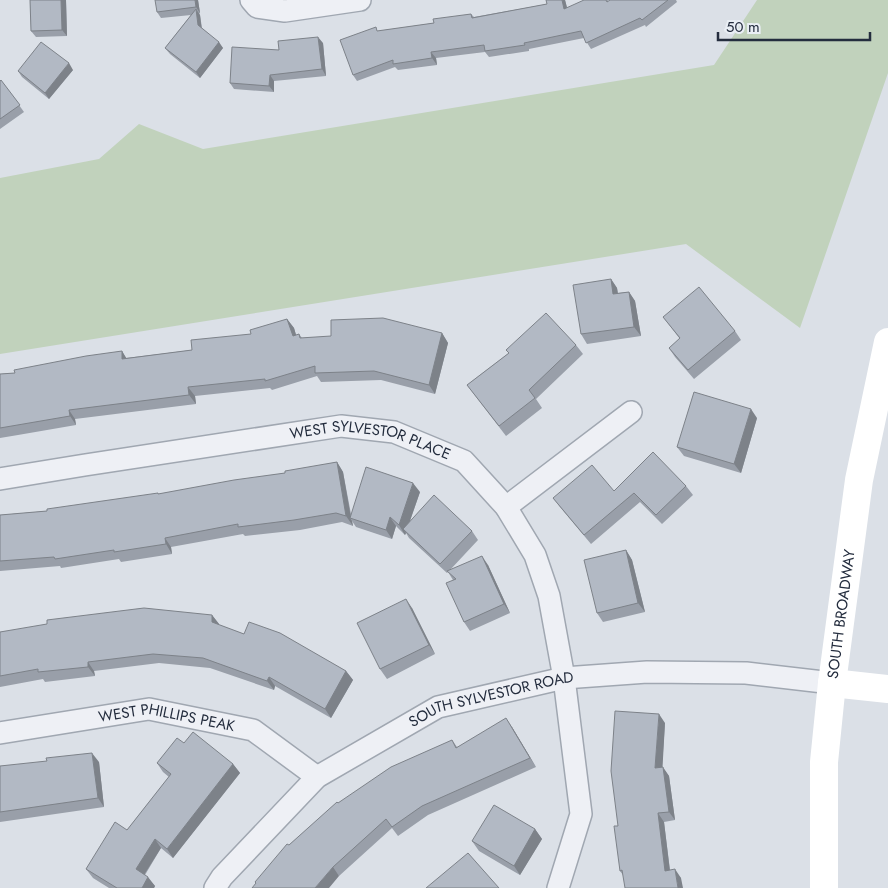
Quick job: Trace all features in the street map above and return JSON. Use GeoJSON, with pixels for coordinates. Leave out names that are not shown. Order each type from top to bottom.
{"type":"FeatureCollection","features":[{"type":"Feature","properties":{"kind":"main road","name":"SOUTH BROADWAY"},"geometry":{"type":"LineString","coordinates":[[824,888],[824,762],[832,683],[859,480],[888,342]]}},
{"type":"Feature","properties":{"kind":"main road"},"geometry":{"type":"LineString","coordinates":[[832,683],[888,689]]}},
{"type":"Feature","properties":{"kind":"street"},"geometry":{"type":"LineString","coordinates":[[251,0],[257,7],[286,11],[360,0]]}},
{"type":"Feature","properties":{"kind":"street"},"geometry":{"type":"LineString","coordinates":[[506,506],[631,412]]}},
{"type":"Feature","properties":{"kind":"street","name":"WEST SYLVESTOR PLACE"},"geometry":{"type":"LineString","coordinates":[[0,480],[85,465],[341,426],[394,432],[464,461],[506,506],[535,555],[549,596],[564,678],[581,814],[558,888]]}},
{"type":"Feature","properties":{"kind":"street","name":"SOUTH SYLVESTOR ROAD"},"geometry":{"type":"LineString","coordinates":[[215,888],[222,877],[317,777],[438,707],[564,678],[647,672],[746,673],[832,683]]}},
{"type":"Feature","properties":{"kind":"street","name":"WEST PHILLIPS PEAK"},"geometry":{"type":"LineString","coordinates":[[0,733],[149,709],[253,730],[317,777]]}},
{"type":"Feature","properties":{"kind":"green space"},"geometry":{"type":"Polygon","coordinates":[[[757,0],[888,0],[888,73],[800,328],[686,244],[0,354],[0,178],[99,159],[139,124],[203,149],[714,65],[757,0]]]}},
{"type":"Feature","properties":{"kind":"building"},"geometry":{"type":"Polygon","coordinates":[[[30,0],[61,0],[62,30],[31,31],[30,0]]]}},
{"type":"Feature","properties":{"kind":"building"},"geometry":{"type":"Polygon","coordinates":[[[155,0],[195,0],[196,7],[157,12],[155,0]]]}},
{"type":"Feature","properties":{"kind":"building"},"geometry":{"type":"Polygon","coordinates":[[[546,0],[562,0],[564,9],[584,0],[606,0],[607,2],[610,0],[668,0],[642,20],[640,18],[586,43],[581,31],[524,43],[525,45],[485,51],[484,45],[431,52],[432,58],[393,64],[393,60],[353,75],[340,40],[376,27],[377,31],[434,23],[433,19],[471,14],[472,18],[547,4],[546,0]]]}},
{"type":"Feature","properties":{"kind":"building"},"geometry":{"type":"Polygon","coordinates":[[[196,9],[198,25],[219,42],[196,72],[165,48],[196,9]]]}},
{"type":"Feature","properties":{"kind":"building"},"geometry":{"type":"Polygon","coordinates":[[[318,37],[322,69],[270,75],[269,86],[230,83],[232,47],[279,50],[278,41],[318,37]]]}},
{"type":"Feature","properties":{"kind":"building"},"geometry":{"type":"Polygon","coordinates":[[[41,42],[69,63],[45,93],[18,71],[41,42]]]}},
{"type":"Feature","properties":{"kind":"building"},"geometry":{"type":"Polygon","coordinates":[[[0,81],[20,105],[0,119],[0,81]]]}},
{"type":"Feature","properties":{"kind":"building"},"geometry":{"type":"Polygon","coordinates":[[[611,279],[613,294],[629,292],[634,327],[581,334],[573,285],[611,279]]]}},
{"type":"Feature","properties":{"kind":"building"},"geometry":{"type":"Polygon","coordinates":[[[699,287],[735,331],[688,370],[669,348],[680,338],[663,317],[699,287]]]}},
{"type":"Feature","properties":{"kind":"building"},"geometry":{"type":"Polygon","coordinates":[[[546,313],[576,345],[529,390],[535,398],[499,426],[467,385],[509,353],[506,350],[546,313]]]}},
{"type":"Feature","properties":{"kind":"building"},"geometry":{"type":"Polygon","coordinates":[[[383,318],[442,333],[429,385],[374,371],[315,373],[315,366],[265,381],[265,379],[188,387],[189,395],[69,410],[70,416],[0,428],[0,374],[15,373],[14,370],[122,351],[122,359],[192,350],[191,340],[251,334],[250,330],[287,319],[293,336],[299,334],[300,338],[331,336],[331,320],[383,318]]]}},
{"type":"Feature","properties":{"kind":"building"},"geometry":{"type":"Polygon","coordinates":[[[694,392],[751,409],[734,464],[677,447],[694,392]]]}},
{"type":"Feature","properties":{"kind":"building"},"geometry":{"type":"Polygon","coordinates":[[[653,452],[686,486],[656,515],[634,493],[584,535],[553,498],[592,465],[614,491],[653,452]]]}},
{"type":"Feature","properties":{"kind":"building"},"geometry":{"type":"Polygon","coordinates":[[[337,462],[346,516],[336,513],[238,527],[238,524],[165,538],[166,544],[55,559],[54,557],[0,561],[0,515],[47,511],[47,509],[158,494],[285,473],[285,471],[337,462]]]}},
{"type":"Feature","properties":{"kind":"building"},"geometry":{"type":"Polygon","coordinates":[[[366,467],[413,483],[399,525],[390,517],[386,530],[350,518],[366,467]]]}},
{"type":"Feature","properties":{"kind":"building"},"geometry":{"type":"Polygon","coordinates":[[[434,495],[472,531],[440,564],[403,529],[434,495]]]}},
{"type":"Feature","properties":{"kind":"building"},"geometry":{"type":"Polygon","coordinates":[[[626,550],[638,603],[597,613],[584,560],[626,550]]]}},
{"type":"Feature","properties":{"kind":"building"},"geometry":{"type":"Polygon","coordinates":[[[482,556],[504,604],[464,622],[446,583],[456,579],[447,571],[482,556]]]}},
{"type":"Feature","properties":{"kind":"building"},"geometry":{"type":"Polygon","coordinates":[[[406,599],[429,645],[380,669],[357,623],[406,599]]]}},
{"type":"Feature","properties":{"kind":"building"},"geometry":{"type":"Polygon","coordinates":[[[144,608],[212,615],[212,622],[244,634],[249,622],[280,633],[346,671],[325,709],[269,677],[267,681],[203,658],[153,654],[88,662],[88,667],[38,672],[38,669],[0,676],[0,632],[47,624],[47,620],[144,608]]]}},
{"type":"Feature","properties":{"kind":"building"},"geometry":{"type":"Polygon","coordinates":[[[615,711],[659,714],[655,768],[663,767],[669,812],[658,813],[665,871],[675,869],[678,888],[625,888],[622,870],[620,871],[614,826],[618,826],[611,771],[615,711]]]}},
{"type":"Feature","properties":{"kind":"building"},"geometry":{"type":"Polygon","coordinates":[[[506,718],[530,758],[422,806],[392,827],[386,819],[333,867],[315,888],[252,888],[287,844],[289,845],[337,802],[391,767],[452,740],[456,748],[506,718]]]}},
{"type":"Feature","properties":{"kind":"building"},"geometry":{"type":"Polygon","coordinates":[[[193,732],[233,764],[167,849],[155,839],[136,869],[148,877],[142,888],[117,888],[86,869],[115,822],[127,830],[171,774],[157,763],[177,738],[184,743],[193,732]]]}},
{"type":"Feature","properties":{"kind":"building"},"geometry":{"type":"Polygon","coordinates":[[[92,753],[98,798],[0,812],[0,766],[47,761],[46,758],[92,753]]]}},
{"type":"Feature","properties":{"kind":"building"},"geometry":{"type":"Polygon","coordinates":[[[494,805],[535,829],[514,866],[472,841],[494,805]]]}},
{"type":"Feature","properties":{"kind":"building"},"geometry":{"type":"Polygon","coordinates":[[[468,853],[499,888],[426,888],[468,853]]]}}]}
